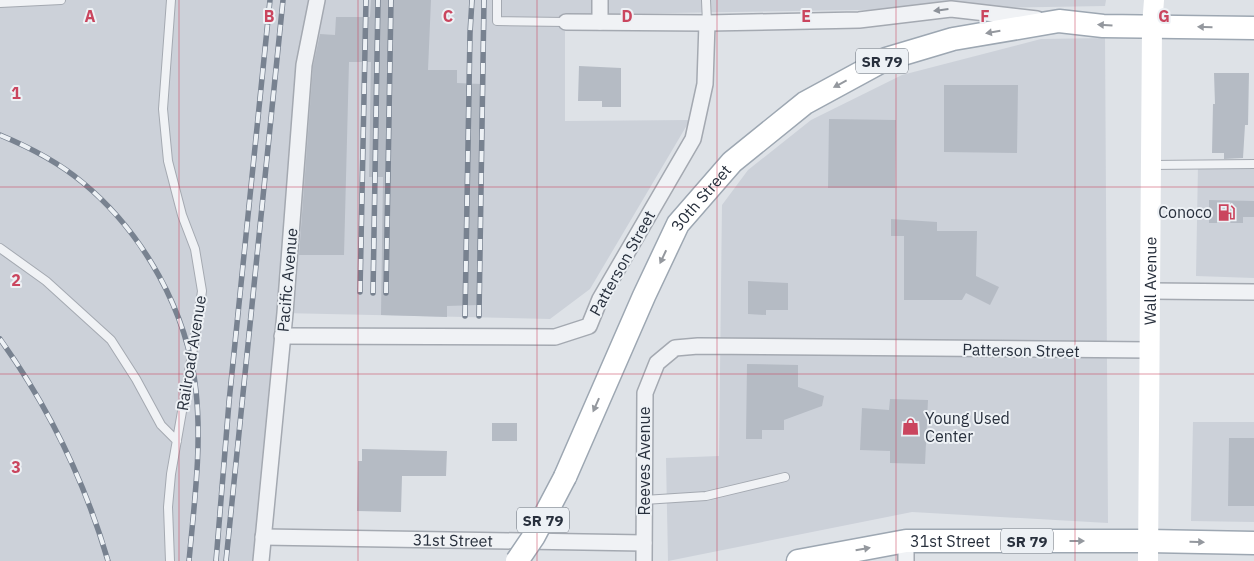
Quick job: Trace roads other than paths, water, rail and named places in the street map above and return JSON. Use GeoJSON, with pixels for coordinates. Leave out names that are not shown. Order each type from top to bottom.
{"type":"FeatureCollection","features":[{"type":"Feature","properties":{"kind":"main road","name":"Wall Avenue"},"geometry":{"type":"LineString","coordinates":[[1148,551],[1152,26],[1154,0]]}},
{"type":"Feature","properties":{"kind":"main road","name":"30th Street"},"geometry":{"type":"LineString","coordinates":[[517,561],[534,536],[565,476],[644,296],[678,224],[732,162],[805,103],[886,59],[953,39],[1059,21],[1103,26],[1254,28]]}},
{"type":"Feature","properties":{"kind":"main road","name":"31st Street"},"geometry":{"type":"LineString","coordinates":[[798,561],[906,551],[1148,551],[1254,543]]}},
{"type":"Feature","properties":{"kind":"street","name":"Pacific Avenue"},"geometry":{"type":"LineString","coordinates":[[261,561],[282,336],[304,64],[317,0]]}},
{"type":"Feature","properties":{"kind":"street"},"geometry":{"type":"LineString","coordinates":[[600,0],[600,22]]}},
{"type":"Feature","properties":{"kind":"street","name":"30th Street"},"geometry":{"type":"LineString","coordinates":[[566,22],[707,23],[858,20],[952,9],[1059,21]]}},
{"type":"Feature","properties":{"kind":"street","name":"Patterson Street"},"geometry":{"type":"LineString","coordinates":[[282,336],[555,337],[589,326],[600,299],[693,139],[705,84],[707,23]]}},
{"type":"Feature","properties":{"kind":"street"},"geometry":{"type":"LineString","coordinates":[[1150,291],[1254,292]]}},
{"type":"Feature","properties":{"kind":"street","name":"Patterson Street"},"geometry":{"type":"LineString","coordinates":[[657,364],[676,348],[698,346],[1150,350]]}},
{"type":"Feature","properties":{"kind":"street","name":"Reeves Avenue"},"geometry":{"type":"LineString","coordinates":[[644,561],[645,393],[657,364]]}},
{"type":"Feature","properties":{"kind":"street","name":"31st Street"},"geometry":{"type":"LineString","coordinates":[[263,537],[644,543]]}},
{"type":"Feature","properties":{"kind":"lane"},"geometry":{"type":"LineString","coordinates":[[0,3],[61,0]]}},
{"type":"Feature","properties":{"kind":"lane","name":"Railroad Avenue"},"geometry":{"type":"LineString","coordinates":[[170,561],[168,507],[171,474],[202,291],[195,249],[182,215],[168,161],[163,109],[171,0]]}},
{"type":"Feature","properties":{"kind":"lane"},"geometry":{"type":"LineString","coordinates":[[497,0],[497,21],[566,22]]}},
{"type":"Feature","properties":{"kind":"lane"},"geometry":{"type":"LineString","coordinates":[[706,0],[707,23]]}},
{"type":"Feature","properties":{"kind":"lane"},"geometry":{"type":"LineString","coordinates":[[1151,165],[1254,164]]}},
{"type":"Feature","properties":{"kind":"lane"},"geometry":{"type":"LineString","coordinates":[[0,248],[46,281],[111,340],[136,379],[160,424],[177,440]]}},
{"type":"Feature","properties":{"kind":"lane"},"geometry":{"type":"LineString","coordinates":[[644,500],[706,496],[785,477]]}},
{"type":"Feature","properties":{"kind":"railway"},"geometry":{"type":"LineString","coordinates":[[216,561],[229,402],[270,0]]}},
{"type":"Feature","properties":{"kind":"railway"},"geometry":{"type":"LineString","coordinates":[[226,561],[283,0]]}},
{"type":"Feature","properties":{"kind":"railway"},"geometry":{"type":"LineString","coordinates":[[360,292],[366,0]]}},
{"type":"Feature","properties":{"kind":"railway"},"geometry":{"type":"LineString","coordinates":[[373,293],[378,0]]}},
{"type":"Feature","properties":{"kind":"railway"},"geometry":{"type":"LineString","coordinates":[[386,293],[391,0]]}},
{"type":"Feature","properties":{"kind":"railway"},"geometry":{"type":"LineString","coordinates":[[465,316],[472,0]]}},
{"type":"Feature","properties":{"kind":"railway"},"geometry":{"type":"LineString","coordinates":[[479,316],[484,0]]}},
{"type":"Feature","properties":{"kind":"railway"},"geometry":{"type":"LineString","coordinates":[[0,135],[32,150],[63,168],[104,202],[143,249],[172,303],[191,361],[198,412],[197,476],[189,561]]}},
{"type":"Feature","properties":{"kind":"railway"},"geometry":{"type":"LineString","coordinates":[[0,339],[34,391],[63,446],[88,502],[108,561]]}},
{"type":"Feature","properties":{"kind":"place","name":"Conoco"},"geometry":{"type":"Point","coordinates":[1226,212]}},
{"type":"Feature","properties":{"kind":"place","name":"Young Used Center"},"geometry":{"type":"Point","coordinates":[911,427]}}]}
